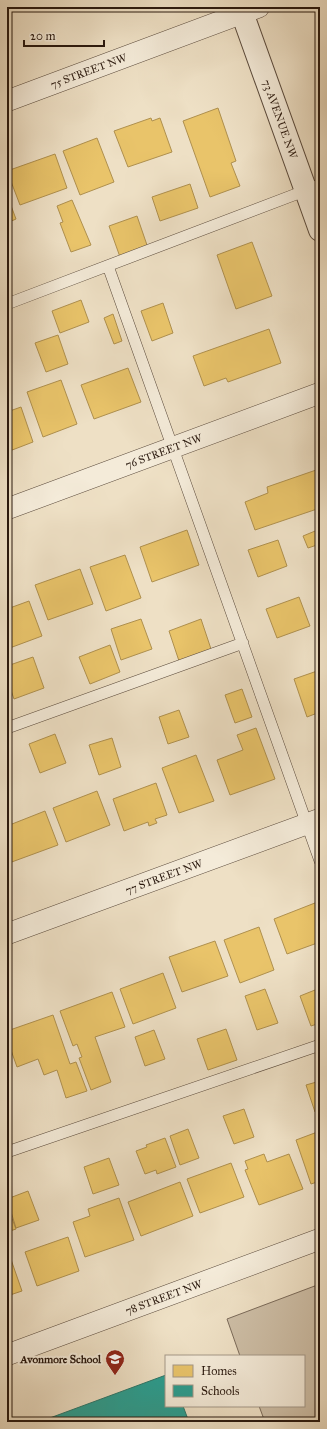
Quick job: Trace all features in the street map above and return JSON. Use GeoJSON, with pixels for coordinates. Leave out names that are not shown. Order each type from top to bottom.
{"type":"FeatureCollection","features":[{"type":"Feature","properties":{"kind":"street","name":"75 STREET NW"},"geometry":{"type":"LineString","coordinates":[[7,101],[247,9]]}},
{"type":"Feature","properties":{"kind":"street","name":"73 AVENUE NW"},"geometry":{"type":"LineString","coordinates":[[247,9],[313,188],[320,230]]}},
{"type":"Feature","properties":{"kind":"street","name":"76 STREET NW"},"geometry":{"type":"LineString","coordinates":[[7,509],[320,393]]}},
{"type":"Feature","properties":{"kind":"street","name":"77 STREET NW"},"geometry":{"type":"LineString","coordinates":[[7,934],[313,822]]}},
{"type":"Feature","properties":{"kind":"street","name":"78 STREET NW"},"geometry":{"type":"LineString","coordinates":[[7,1355],[320,1239]]}},
{"type":"Feature","properties":{"kind":"lane"},"geometry":{"type":"LineString","coordinates":[[7,304],[313,188]]}},
{"type":"Feature","properties":{"kind":"lane"},"geometry":{"type":"LineString","coordinates":[[108,266],[243,643],[313,822],[320,861]]}},
{"type":"Feature","properties":{"kind":"lane"},"geometry":{"type":"LineString","coordinates":[[7,728],[243,643]]}},
{"type":"Feature","properties":{"kind":"lane"},"geometry":{"type":"LineString","coordinates":[[7,1152],[320,1045]]}},
{"type":"Feature","properties":{"kind":"shaded area"},"geometry":{"type":"Polygon","coordinates":[[[320,1284],[320,1422],[265,1422],[259,1407],[305,1407],[305,1355],[240,1355],[227,1319],[320,1284]]]}},
{"type":"Feature","properties":{"kind":"building: Homes"},"geometry":{"type":"Polygon","coordinates":[[[218,108],[236,161],[231,163],[240,186],[210,197],[183,121],[218,108]]]}},
{"type":"Feature","properties":{"kind":"building: Homes"},"geometry":{"type":"Polygon","coordinates":[[[151,118],[152,121],[160,118],[172,152],[128,167],[114,131],[151,118]]]}},
{"type":"Feature","properties":{"kind":"building: Homes"},"geometry":{"type":"Polygon","coordinates":[[[97,138],[114,182],[80,195],[63,151],[97,138]]]}},
{"type":"Feature","properties":{"kind":"building: Homes"},"geometry":{"type":"Polygon","coordinates":[[[55,154],[67,188],[20,205],[7,171],[55,154]]]}},
{"type":"Feature","properties":{"kind":"building: Homes"},"geometry":{"type":"Polygon","coordinates":[[[190,184],[198,208],[160,221],[152,197],[190,184]]]}},
{"type":"Feature","properties":{"kind":"building: Homes"},"geometry":{"type":"Polygon","coordinates":[[[7,195],[16,219],[7,223],[7,195]]]}},
{"type":"Feature","properties":{"kind":"building: Homes"},"geometry":{"type":"Polygon","coordinates":[[[72,200],[91,245],[71,252],[60,223],[63,222],[57,206],[72,200]]]}},
{"type":"Feature","properties":{"kind":"building: Homes"},"geometry":{"type":"Polygon","coordinates":[[[137,216],[148,248],[120,257],[109,226],[137,216]]]}},
{"type":"Feature","properties":{"kind":"building: Homes"},"geometry":{"type":"Polygon","coordinates":[[[252,242],[272,296],[236,309],[217,255],[252,242]]]}},
{"type":"Feature","properties":{"kind":"building: Homes"},"geometry":{"type":"Polygon","coordinates":[[[81,300],[89,322],[60,333],[52,311],[81,300]]]}},
{"type":"Feature","properties":{"kind":"building: Homes"},"geometry":{"type":"Polygon","coordinates":[[[163,303],[173,333],[152,341],[141,311],[163,303]]]}},
{"type":"Feature","properties":{"kind":"building: Homes"},"geometry":{"type":"Polygon","coordinates":[[[113,314],[122,341],[114,344],[104,318],[113,314]]]}},
{"type":"Feature","properties":{"kind":"building: Homes"},"geometry":{"type":"Polygon","coordinates":[[[269,329],[281,363],[228,382],[226,378],[204,386],[193,356],[269,329]]]}},
{"type":"Feature","properties":{"kind":"building: Homes"},"geometry":{"type":"Polygon","coordinates":[[[58,335],[68,364],[46,372],[35,343],[58,335]]]}},
{"type":"Feature","properties":{"kind":"building: Homes"},"geometry":{"type":"Polygon","coordinates":[[[128,368],[141,402],[94,419],[81,385],[128,368]]]}},
{"type":"Feature","properties":{"kind":"building: Homes"},"geometry":{"type":"Polygon","coordinates":[[[61,380],[77,424],[43,437],[27,392],[61,380]]]}},
{"type":"Feature","properties":{"kind":"building: Homes"},"geometry":{"type":"Polygon","coordinates":[[[21,407],[33,442],[7,452],[7,412],[21,407]]]}},
{"type":"Feature","properties":{"kind":"building: Homes"},"geometry":{"type":"Polygon","coordinates":[[[319,469],[320,508],[255,530],[245,502],[268,493],[267,487],[319,469]]]}},
{"type":"Feature","properties":{"kind":"building: Homes"},"geometry":{"type":"Polygon","coordinates":[[[320,529],[320,544],[308,548],[303,536],[320,529]]]}},
{"type":"Feature","properties":{"kind":"building: Homes"},"geometry":{"type":"Polygon","coordinates":[[[187,530],[199,565],[152,582],[140,547],[187,530]]]}},
{"type":"Feature","properties":{"kind":"building: Homes"},"geometry":{"type":"Polygon","coordinates":[[[278,540],[287,566],[258,577],[248,550],[278,540]]]}},
{"type":"Feature","properties":{"kind":"building: Homes"},"geometry":{"type":"Polygon","coordinates":[[[125,555],[141,598],[106,611],[90,567],[125,555]]]}},
{"type":"Feature","properties":{"kind":"building: Homes"},"geometry":{"type":"Polygon","coordinates":[[[80,569],[93,604],[48,620],[35,585],[80,569]]]}},
{"type":"Feature","properties":{"kind":"building: Homes"},"geometry":{"type":"Polygon","coordinates":[[[299,597],[310,626],[277,638],[266,609],[299,597]]]}},
{"type":"Feature","properties":{"kind":"building: Homes"},"geometry":{"type":"Polygon","coordinates":[[[29,601],[42,636],[7,649],[7,609],[29,601]]]}},
{"type":"Feature","properties":{"kind":"building: Homes"},"geometry":{"type":"Polygon","coordinates":[[[141,619],[152,649],[121,660],[111,629],[141,619]]]}},
{"type":"Feature","properties":{"kind":"building: Homes"},"geometry":{"type":"Polygon","coordinates":[[[201,619],[211,649],[179,661],[169,631],[201,619]]]}},
{"type":"Feature","properties":{"kind":"building: Homes"},"geometry":{"type":"Polygon","coordinates":[[[110,645],[120,672],[90,684],[79,657],[110,645]]]}},
{"type":"Feature","properties":{"kind":"building: Homes"},"geometry":{"type":"Polygon","coordinates":[[[33,657],[44,688],[14,699],[7,679],[7,666],[33,657]]]}},
{"type":"Feature","properties":{"kind":"building: Homes"},"geometry":{"type":"Polygon","coordinates":[[[320,670],[320,712],[307,717],[294,679],[320,670]]]}},
{"type":"Feature","properties":{"kind":"building: Homes"},"geometry":{"type":"Polygon","coordinates":[[[242,689],[252,717],[235,723],[225,695],[242,689]]]}},
{"type":"Feature","properties":{"kind":"building: Homes"},"geometry":{"type":"Polygon","coordinates":[[[179,710],[189,737],[168,744],[159,717],[179,710]]]}},
{"type":"Feature","properties":{"kind":"building: Homes"},"geometry":{"type":"Polygon","coordinates":[[[256,728],[275,779],[230,795],[217,760],[243,750],[237,735],[256,728]]]}},
{"type":"Feature","properties":{"kind":"building: Homes"},"geometry":{"type":"Polygon","coordinates":[[[55,734],[66,763],[40,773],[29,744],[55,734]]]}},
{"type":"Feature","properties":{"kind":"building: Homes"},"geometry":{"type":"Polygon","coordinates":[[[112,738],[121,767],[99,775],[89,745],[112,738]]]}},
{"type":"Feature","properties":{"kind":"building: Homes"},"geometry":{"type":"Polygon","coordinates":[[[196,755],[214,801],[179,813],[162,768],[196,755]]]}},
{"type":"Feature","properties":{"kind":"building: Homes"},"geometry":{"type":"Polygon","coordinates":[[[156,783],[167,815],[155,819],[157,823],[149,826],[148,822],[124,831],[113,799],[156,783]]]}},
{"type":"Feature","properties":{"kind":"building: Homes"},"geometry":{"type":"Polygon","coordinates":[[[97,791],[110,825],[66,842],[53,808],[97,791]]]}},
{"type":"Feature","properties":{"kind":"building: Homes"},"geometry":{"type":"Polygon","coordinates":[[[45,811],[58,845],[9,863],[7,858],[7,826],[45,811]]]}},
{"type":"Feature","properties":{"kind":"building: Homes"},"geometry":{"type":"Polygon","coordinates":[[[320,901],[320,942],[287,954],[274,919],[320,901]]]}},
{"type":"Feature","properties":{"kind":"building: Homes"},"geometry":{"type":"Polygon","coordinates":[[[259,927],[274,970],[240,983],[224,940],[259,927]]]}},
{"type":"Feature","properties":{"kind":"building: Homes"},"geometry":{"type":"Polygon","coordinates":[[[215,941],[228,976],[182,992],[169,957],[215,941]]]}},
{"type":"Feature","properties":{"kind":"building: Homes"},"geometry":{"type":"Polygon","coordinates":[[[163,973],[176,1008],[133,1024],[120,989],[163,973]]]}},
{"type":"Feature","properties":{"kind":"building: Homes"},"geometry":{"type":"Polygon","coordinates":[[[320,988],[320,1023],[311,1026],[300,996],[320,988]]]}},
{"type":"Feature","properties":{"kind":"building: Homes"},"geometry":{"type":"Polygon","coordinates":[[[265,989],[278,1023],[257,1030],[245,996],[265,989]]]}},
{"type":"Feature","properties":{"kind":"building: Homes"},"geometry":{"type":"Polygon","coordinates":[[[112,992],[125,1027],[95,1037],[111,1082],[91,1090],[79,1058],[82,1057],[77,1044],[73,1046],[60,1011],[112,992]]]}},
{"type":"Feature","properties":{"kind":"building: Homes"},"geometry":{"type":"Polygon","coordinates":[[[53,1015],[70,1064],[76,1062],[87,1091],[66,1098],[57,1070],[44,1075],[38,1059],[17,1067],[7,1039],[7,1031],[53,1015]]]}},
{"type":"Feature","properties":{"kind":"building: Homes"},"geometry":{"type":"Polygon","coordinates":[[[226,1029],[237,1060],[208,1070],[197,1039],[226,1029]]]}},
{"type":"Feature","properties":{"kind":"building: Homes"},"geometry":{"type":"Polygon","coordinates":[[[154,1030],[165,1059],[145,1066],[135,1037],[154,1030]]]}},
{"type":"Feature","properties":{"kind":"building: Homes"},"geometry":{"type":"Polygon","coordinates":[[[320,1081],[320,1110],[315,1112],[306,1085],[320,1081]]]}},
{"type":"Feature","properties":{"kind":"building: Homes"},"geometry":{"type":"Polygon","coordinates":[[[244,1109],[254,1137],[234,1144],[223,1116],[244,1109]]]}},
{"type":"Feature","properties":{"kind":"building: Homes"},"geometry":{"type":"Polygon","coordinates":[[[188,1129],[199,1158],[180,1165],[170,1136],[188,1129]]]}},
{"type":"Feature","properties":{"kind":"building: Homes"},"geometry":{"type":"Polygon","coordinates":[[[320,1131],[320,1181],[311,1184],[296,1140],[320,1131]]]}},
{"type":"Feature","properties":{"kind":"building: Homes"},"geometry":{"type":"Polygon","coordinates":[[[165,1138],[176,1167],[157,1174],[156,1170],[145,1174],[136,1151],[147,1147],[146,1145],[165,1138]]]}},
{"type":"Feature","properties":{"kind":"building: Homes"},"geometry":{"type":"Polygon","coordinates":[[[264,1154],[267,1162],[289,1154],[303,1189],[259,1205],[245,1170],[248,1169],[245,1161],[264,1154]]]}},
{"type":"Feature","properties":{"kind":"building: Homes"},"geometry":{"type":"Polygon","coordinates":[[[109,1158],[119,1185],[93,1194],[84,1167],[109,1158]]]}},
{"type":"Feature","properties":{"kind":"building: Homes"},"geometry":{"type":"Polygon","coordinates":[[[231,1163],[244,1197],[200,1213],[187,1179],[231,1163]]]}},
{"type":"Feature","properties":{"kind":"building: Homes"},"geometry":{"type":"Polygon","coordinates":[[[180,1182],[193,1216],[141,1236],[128,1202],[180,1182]]]}},
{"type":"Feature","properties":{"kind":"building: Homes"},"geometry":{"type":"Polygon","coordinates":[[[28,1191],[39,1220],[16,1228],[7,1199],[28,1191]]]}},
{"type":"Feature","properties":{"kind":"building: Homes"},"geometry":{"type":"Polygon","coordinates":[[[119,1198],[134,1240],[85,1257],[73,1222],[90,1216],[88,1209],[119,1198]]]}},
{"type":"Feature","properties":{"kind":"building: Homes"},"geometry":{"type":"Polygon","coordinates":[[[7,1205],[16,1229],[7,1232],[7,1205]]]}},
{"type":"Feature","properties":{"kind":"building: Homes"},"geometry":{"type":"Polygon","coordinates":[[[68,1237],[79,1271],[37,1286],[25,1252],[68,1237]]]}},
{"type":"Feature","properties":{"kind":"building: Homes"},"geometry":{"type":"Polygon","coordinates":[[[7,1248],[22,1291],[7,1296],[7,1248]]]}},
{"type":"Feature","properties":{"kind":"building: Schools"},"geometry":{"type":"Polygon","coordinates":[[[165,1375],[165,1407],[183,1407],[189,1422],[39,1422],[165,1375]]]}},
{"type":"Feature","properties":{"kind":"place","name":"Avonmore School"},"geometry":{"type":"Point","coordinates":[115,1376]}}]}
